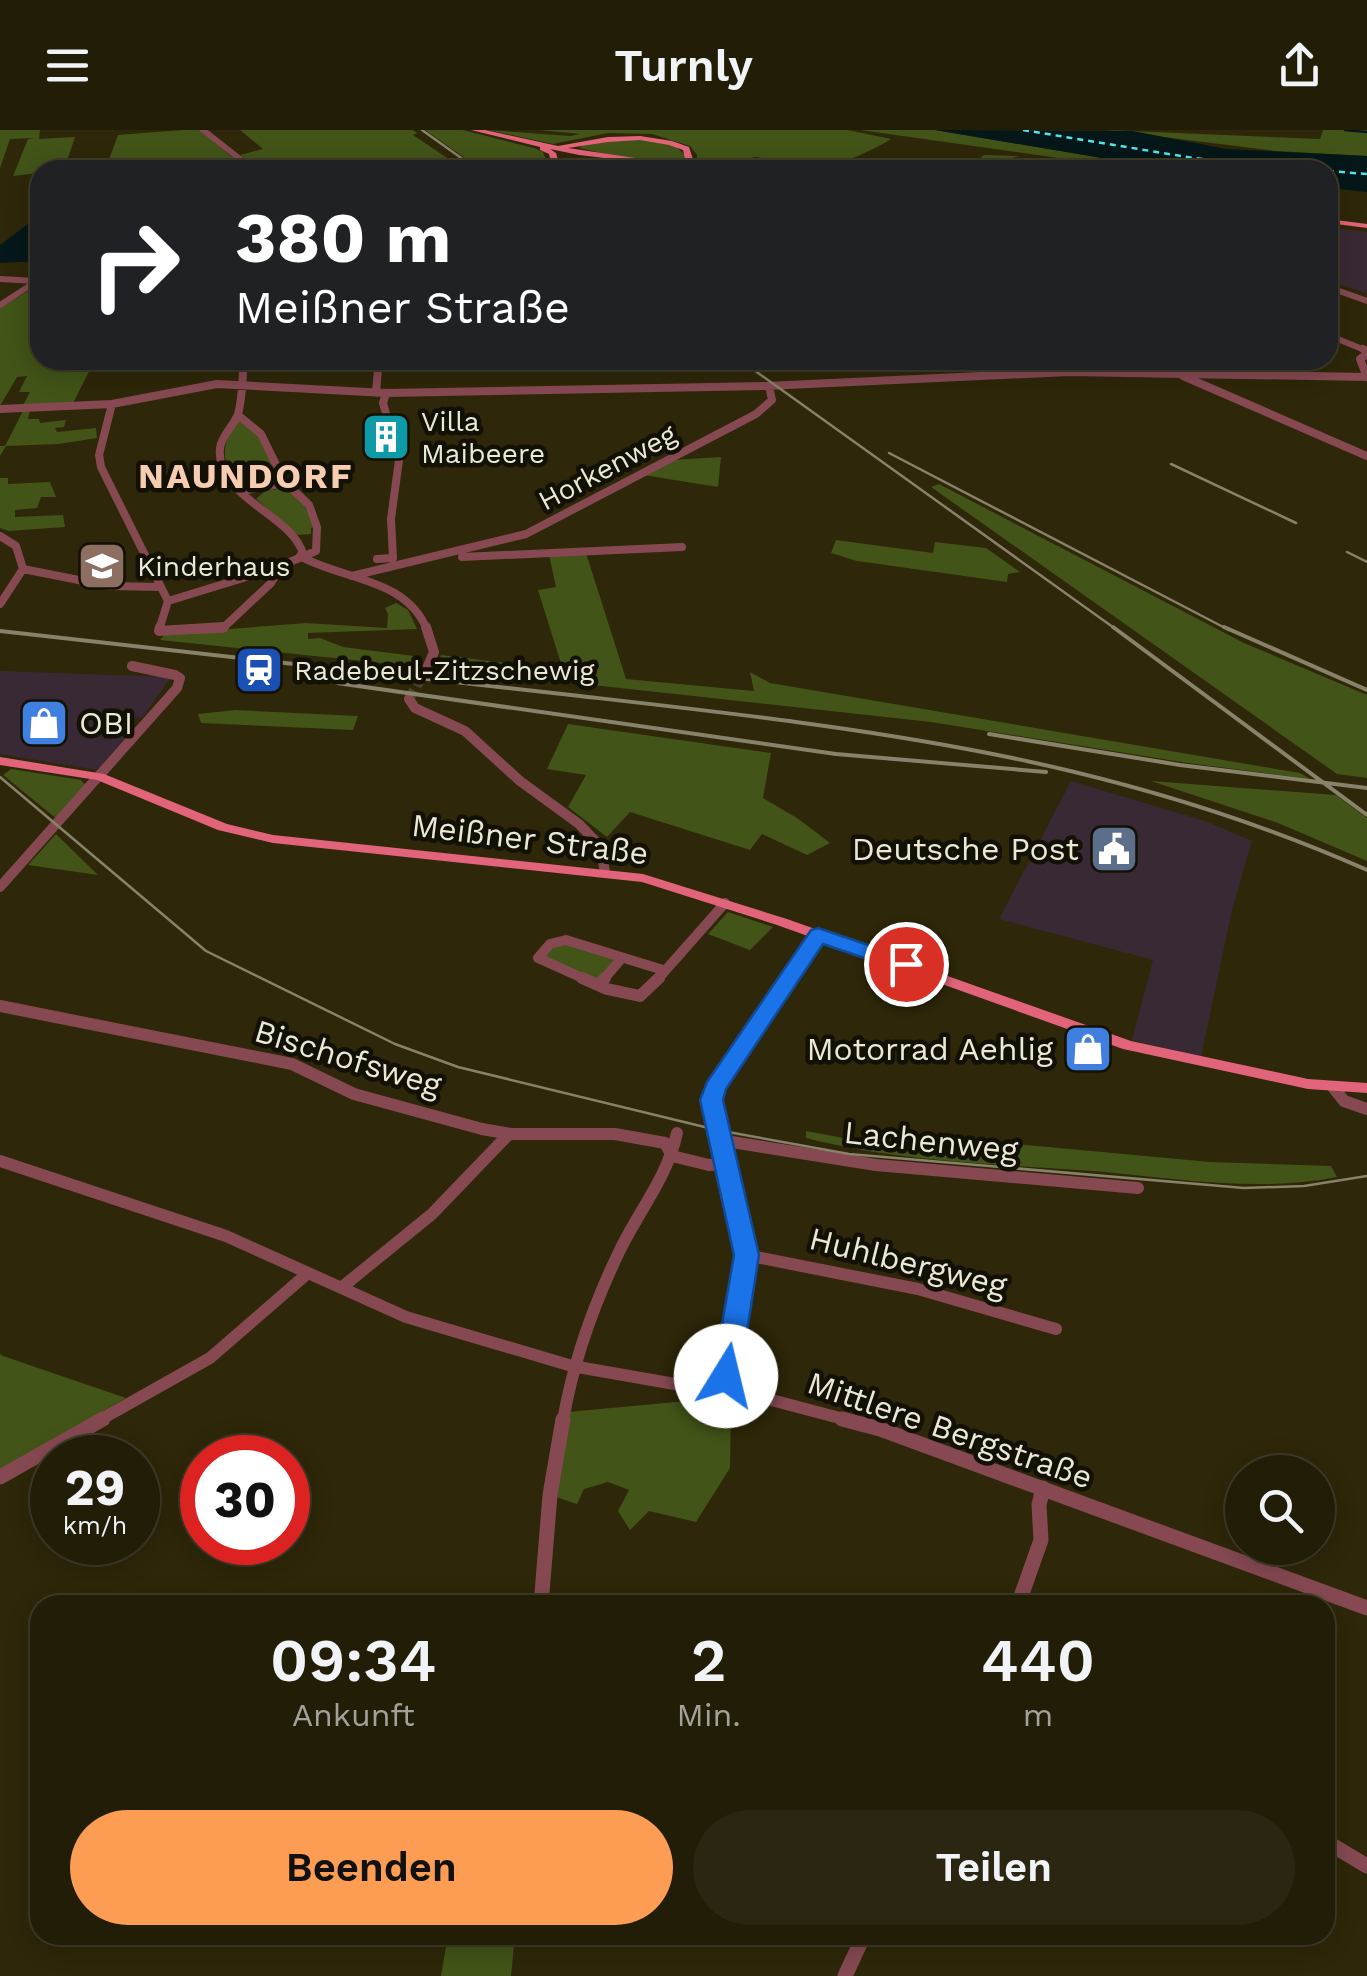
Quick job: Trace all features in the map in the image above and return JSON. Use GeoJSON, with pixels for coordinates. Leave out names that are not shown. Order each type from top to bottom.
{"type":"FeatureCollection","features":[{"type":"Feature","properties":{"kind":"main road"},"geometry":{"type":"LineString","coordinates":[[475,130],[553,153],[579,150],[622,135],[662,139],[688,152],[688,160]]}},
{"type":"Feature","properties":{"kind":"main road"},"geometry":{"type":"LineString","coordinates":[[579,150],[635,160]]}},
{"type":"Feature","properties":{"kind":"main road"},"geometry":{"type":"LineString","coordinates":[[553,153],[555,160]]}},
{"type":"Feature","properties":{"kind":"main road"},"geometry":{"type":"LineString","coordinates":[[1338,222],[1367,226]]}},
{"type":"Feature","properties":{"kind":"main road","name":"Meißner Straße"},"geometry":{"type":"LineString","coordinates":[[0,761],[100,776],[223,827],[273,840],[605,872],[668,884],[1158,1053],[1332,1087]]}},
{"type":"Feature","properties":{"kind":"main road"},"geometry":{"type":"LineString","coordinates":[[1332,1087],[1367,1088]]}},
{"type":"Feature","properties":{"kind":"street"},"geometry":{"type":"LineString","coordinates":[[203,130],[241,160]]}},
{"type":"Feature","properties":{"kind":"street"},"geometry":{"type":"LineString","coordinates":[[0,280],[30,280]]}},
{"type":"Feature","properties":{"kind":"street"},"geometry":{"type":"LineString","coordinates":[[0,304],[30,286]]}},
{"type":"Feature","properties":{"kind":"street"},"geometry":{"type":"LineString","coordinates":[[1338,290],[1367,300]]}},
{"type":"Feature","properties":{"kind":"street"},"geometry":{"type":"LineString","coordinates":[[0,409],[112,404],[194,386],[386,393],[768,386],[1069,372],[1365,378],[1360,359],[1367,352],[1338,339]]}},
{"type":"Feature","properties":{"kind":"street"},"geometry":{"type":"LineString","coordinates":[[242,370],[238,414],[220,449],[221,466],[242,491],[296,540],[302,555],[330,572],[372,583],[416,608],[434,652],[428,666]]}},
{"type":"Feature","properties":{"kind":"street"},"geometry":{"type":"LineString","coordinates":[[376,393],[378,370]]}},
{"type":"Feature","properties":{"kind":"street"},"geometry":{"type":"LineString","coordinates":[[1179,374],[1367,456]]}},
{"type":"Feature","properties":{"kind":"street","name":"Horkenweg"},"geometry":{"type":"LineString","coordinates":[[439,558],[550,524],[582,502],[756,414],[772,400],[768,386]]}},
{"type":"Feature","properties":{"kind":"street"},"geometry":{"type":"LineString","coordinates":[[386,393],[383,403],[399,460],[391,520],[393,558]]}},
{"type":"Feature","properties":{"kind":"street"},"geometry":{"type":"LineString","coordinates":[[112,404],[99,456],[101,468],[168,601]]}},
{"type":"Feature","properties":{"kind":"street"},"geometry":{"type":"LineString","coordinates":[[238,414],[271,447],[285,483],[302,496],[316,520],[316,551],[273,569],[168,601],[164,604],[159,632],[222,629],[272,583],[276,575],[273,569]]}},
{"type":"Feature","properties":{"kind":"street"},"geometry":{"type":"LineString","coordinates":[[1352,450],[1367,443]]}},
{"type":"Feature","properties":{"kind":"street"},"geometry":{"type":"LineString","coordinates":[[242,491],[264,490],[285,483]]}},
{"type":"Feature","properties":{"kind":"street"},"geometry":{"type":"LineString","coordinates":[[253,500],[264,490]]}},
{"type":"Feature","properties":{"kind":"street"},"geometry":{"type":"LineString","coordinates":[[0,536],[16,546],[23,569]]}},
{"type":"Feature","properties":{"kind":"street"},"geometry":{"type":"LineString","coordinates":[[296,540],[319,536]]}},
{"type":"Feature","properties":{"kind":"street"},"geometry":{"type":"LineString","coordinates":[[377,559],[682,547]]}},
{"type":"Feature","properties":{"kind":"street"},"geometry":{"type":"LineString","coordinates":[[352,576],[439,558]]}},
{"type":"Feature","properties":{"kind":"street"},"geometry":{"type":"LineString","coordinates":[[23,569],[90,583],[141,590],[161,588]]}},
{"type":"Feature","properties":{"kind":"street"},"geometry":{"type":"LineString","coordinates":[[0,604],[23,569]]}},
{"type":"Feature","properties":{"kind":"street"},"geometry":{"type":"LineString","coordinates":[[0,887],[177,688],[180,678],[175,675],[132,666]]}},
{"type":"Feature","properties":{"kind":"street"},"geometry":{"type":"LineString","coordinates":[[409,699],[415,708],[466,731],[520,782],[578,824],[600,846],[605,872]]}},
{"type":"Feature","properties":{"kind":"street"},"geometry":{"type":"LineString","coordinates":[[663,970],[620,960],[566,940],[554,941],[538,958],[599,985],[640,996],[650,990],[663,970],[726,903]]}},
{"type":"Feature","properties":{"kind":"street"},"geometry":{"type":"LineString","coordinates":[[731,1386],[726,1372],[746,1255],[711,1100],[715,1088],[818,935]]}},
{"type":"Feature","properties":{"kind":"street"},"geometry":{"type":"LineString","coordinates":[[599,985],[620,960]]}},
{"type":"Feature","properties":{"kind":"street","name":"Bischofsweg"},"geometry":{"type":"LineString","coordinates":[[0,1006],[292,1064],[324,1075],[353,1093],[510,1134],[636,1137],[668,1145],[672,1156],[709,1165],[725,1164]]}},
{"type":"Feature","properties":{"kind":"street"},"geometry":{"type":"LineString","coordinates":[[1332,1087],[1344,1101],[1367,1110]]}},
{"type":"Feature","properties":{"kind":"street"},"geometry":{"type":"LineString","coordinates":[[542,1595],[550,1495],[572,1366],[619,1252],[672,1156],[677,1133]]}},
{"type":"Feature","properties":{"kind":"street"},"geometry":{"type":"LineString","coordinates":[[341,1288],[432,1214],[510,1134]]}},
{"type":"Feature","properties":{"kind":"street","name":"Lachenweg"},"geometry":{"type":"LineString","coordinates":[[719,1140],[895,1167],[1138,1188]]}},
{"type":"Feature","properties":{"kind":"street","name":"Mittlere Bergstraße"},"geometry":{"type":"LineString","coordinates":[[0,1161],[199,1226],[406,1317],[572,1366],[691,1388],[731,1386],[880,1430],[1332,1595]]}},
{"type":"Feature","properties":{"kind":"street","name":"Huhlbergweg"},"geometry":{"type":"LineString","coordinates":[[746,1255],[900,1284],[1056,1329]]}},
{"type":"Feature","properties":{"kind":"street"},"geometry":{"type":"LineString","coordinates":[[0,1477],[210,1358],[308,1274]]}},
{"type":"Feature","properties":{"kind":"street"},"geometry":{"type":"LineString","coordinates":[[1022,1595],[1041,1540],[1039,1505],[1043,1488]]}},
{"type":"Feature","properties":{"kind":"street","name":"Mittlere Bergstraße"},"geometry":{"type":"LineString","coordinates":[[1335,1596],[1367,1608]]}},
{"type":"Feature","properties":{"kind":"street"},"geometry":{"type":"LineString","coordinates":[[1335,1847],[1367,1866]]}},
{"type":"Feature","properties":{"kind":"street"},"geometry":{"type":"LineString","coordinates":[[845,1976],[859,1945]]}},
{"type":"Feature","properties":{"kind":"shaded area"},"geometry":{"type":"Polygon","coordinates":[[[935,130],[1133,131],[1226,149],[1367,156],[1367,192],[1338,189],[1338,160],[1114,160],[935,130]]]}},
{"type":"Feature","properties":{"kind":"shaded area"},"geometry":{"type":"Polygon","coordinates":[[[30,222],[30,262],[0,263],[0,245],[30,222]]]}},
{"type":"Feature","properties":{"kind":"shaded area"},"geometry":{"type":"Polygon","coordinates":[[[1338,228],[1367,232],[1367,293],[1338,284],[1338,228]]]}},
{"type":"Feature","properties":{"kind":"shaded area"},"geometry":{"type":"Polygon","coordinates":[[[0,671],[171,677],[142,718],[113,715],[99,732],[127,737],[97,770],[0,754],[0,671]]]}},
{"type":"Feature","properties":{"kind":"shaded area"},"geometry":{"type":"Polygon","coordinates":[[[1071,781],[1205,821],[1252,841],[1232,910],[1201,1057],[1132,1040],[1153,960],[999,919],[1071,781]]]}},
{"type":"Feature","properties":{"kind":"green space"},"geometry":{"type":"Polygon","coordinates":[[[0,130],[40,130],[39,139],[75,137],[67,160],[30,160],[30,174],[13,176],[28,139],[34,138],[10,139],[0,168],[0,130]]]}},
{"type":"Feature","properties":{"kind":"green space"},"geometry":{"type":"Polygon","coordinates":[[[199,130],[236,160],[109,160],[118,135],[199,130]]]}},
{"type":"Feature","properties":{"kind":"green space"},"geometry":{"type":"Polygon","coordinates":[[[240,130],[413,130],[417,133],[413,135],[450,160],[247,160],[240,155],[263,149],[240,130]]]}},
{"type":"Feature","properties":{"kind":"green space"},"geometry":{"type":"Polygon","coordinates":[[[425,130],[463,130],[534,148],[543,152],[546,160],[468,160],[425,130]]]}},
{"type":"Feature","properties":{"kind":"green space"},"geometry":{"type":"Polygon","coordinates":[[[488,130],[570,136],[580,134],[539,130],[848,130],[891,139],[847,160],[697,160],[690,146],[652,134],[608,133],[553,144],[488,130]]]}},
{"type":"Feature","properties":{"kind":"green space"},"geometry":{"type":"Polygon","coordinates":[[[860,130],[935,130],[1114,160],[1073,160],[860,130]]]}},
{"type":"Feature","properties":{"kind":"green space"},"geometry":{"type":"Polygon","coordinates":[[[1106,130],[1320,139],[1323,130],[1367,130],[1367,156],[1276,151],[1106,130]]]}},
{"type":"Feature","properties":{"kind":"green space"},"geometry":{"type":"Polygon","coordinates":[[[627,137],[674,145],[686,156],[685,160],[624,158],[579,148],[586,143],[627,137]]]}},
{"type":"Feature","properties":{"kind":"green space"},"geometry":{"type":"Polygon","coordinates":[[[984,155],[1020,156],[1007,160],[981,157],[984,155]]]}},
{"type":"Feature","properties":{"kind":"green space"},"geometry":{"type":"Polygon","coordinates":[[[30,290],[30,370],[90,370],[73,403],[23,405],[30,392],[19,392],[27,376],[17,377],[0,406],[0,308],[30,290]]]}},
{"type":"Feature","properties":{"kind":"green space"},"geometry":{"type":"Polygon","coordinates":[[[23,411],[30,411],[28,419],[39,419],[40,423],[66,420],[64,427],[55,428],[57,432],[96,428],[97,438],[6,446],[0,456],[0,446],[5,446],[23,411]]]}},
{"type":"Feature","properties":{"kind":"green space"},"geometry":{"type":"Polygon","coordinates":[[[240,420],[263,442],[278,471],[252,475],[239,482],[233,474],[225,451],[240,420]]]}},
{"type":"Feature","properties":{"kind":"green space"},"geometry":{"type":"Polygon","coordinates":[[[721,457],[718,487],[643,475],[672,460],[721,457]]]}},
{"type":"Feature","properties":{"kind":"green space"},"geometry":{"type":"Polygon","coordinates":[[[0,478],[8,478],[8,484],[50,482],[56,497],[41,497],[37,508],[15,510],[15,517],[63,515],[65,527],[9,531],[0,528],[0,478]]]}},
{"type":"Feature","properties":{"kind":"green space"},"geometry":{"type":"Polygon","coordinates":[[[939,484],[1244,643],[1367,695],[1367,778],[1337,774],[931,487],[939,484]]]}},
{"type":"Feature","properties":{"kind":"green space"},"geometry":{"type":"Polygon","coordinates":[[[284,488],[301,499],[315,527],[311,534],[298,535],[256,499],[265,491],[284,488]]]}},
{"type":"Feature","properties":{"kind":"green space"},"geometry":{"type":"Polygon","coordinates":[[[836,540],[933,553],[935,542],[986,548],[1020,572],[1008,574],[1007,582],[857,561],[831,553],[836,540]]]}},
{"type":"Feature","properties":{"kind":"green space"},"geometry":{"type":"Polygon","coordinates":[[[586,553],[626,679],[754,691],[750,672],[770,683],[1300,773],[1310,779],[931,722],[436,668],[441,655],[563,670],[538,590],[556,587],[549,555],[586,553]]]}},
{"type":"Feature","properties":{"kind":"green space"},"geometry":{"type":"Polygon","coordinates":[[[396,603],[408,610],[417,629],[308,633],[308,639],[414,656],[411,666],[160,640],[165,634],[306,623],[387,628],[385,608],[396,603]]]}},
{"type":"Feature","properties":{"kind":"green space"},"geometry":{"type":"Polygon","coordinates":[[[236,710],[358,716],[353,730],[201,723],[198,714],[236,710]]]}},
{"type":"Feature","properties":{"kind":"green space"},"geometry":{"type":"Polygon","coordinates":[[[568,724],[771,753],[763,798],[830,843],[807,855],[762,834],[750,850],[630,812],[607,837],[568,807],[586,775],[547,769],[568,724]]]}},
{"type":"Feature","properties":{"kind":"green space"},"geometry":{"type":"Polygon","coordinates":[[[11,769],[81,780],[87,787],[58,820],[3,775],[11,769]]]}},
{"type":"Feature","properties":{"kind":"green space"},"geometry":{"type":"Polygon","coordinates":[[[1151,781],[1336,795],[1367,818],[1367,861],[1278,823],[1151,781]]]}},
{"type":"Feature","properties":{"kind":"green space"},"geometry":{"type":"Polygon","coordinates":[[[56,834],[98,875],[28,865],[56,834]]]}},
{"type":"Feature","properties":{"kind":"green space"},"geometry":{"type":"Polygon","coordinates":[[[728,912],[773,927],[750,950],[708,934],[728,912]]]}},
{"type":"Feature","properties":{"kind":"green space"},"geometry":{"type":"Polygon","coordinates":[[[564,942],[613,961],[598,980],[544,960],[548,948],[564,942]]]}},
{"type":"Feature","properties":{"kind":"green space"},"geometry":{"type":"Polygon","coordinates":[[[806,1131],[860,1141],[921,1135],[1210,1162],[1331,1166],[1337,1177],[1246,1184],[949,1161],[841,1146],[806,1138],[806,1131]]]}},
{"type":"Feature","properties":{"kind":"green space"},"geometry":{"type":"Polygon","coordinates":[[[0,1354],[126,1398],[61,1435],[30,1435],[30,1453],[0,1470],[0,1354]]]}},
{"type":"Feature","properties":{"kind":"green space"},"geometry":{"type":"Polygon","coordinates":[[[697,1400],[731,1405],[730,1468],[696,1522],[649,1511],[630,1530],[618,1511],[629,1490],[608,1482],[584,1489],[577,1504],[556,1497],[568,1412],[697,1400]]]}},
{"type":"Feature","properties":{"kind":"green space"},"geometry":{"type":"Polygon","coordinates":[[[446,1945],[514,1945],[511,1976],[441,1976],[446,1945]]]}},
{"type":"Feature","properties":{"kind":"waterway"},"geometry":{"type":"LineString","coordinates":[[1345,130],[1367,132]]}},
{"type":"Feature","properties":{"kind":"ferry route"},"geometry":{"type":"LineString","coordinates":[[1023,130],[1214,160]]}},
{"type":"Feature","properties":{"kind":"ferry route"},"geometry":{"type":"LineString","coordinates":[[1338,172],[1367,174]]}},
{"type":"Feature","properties":{"kind":"tunnel"},"geometry":{"type":"LineString","coordinates":[[409,699],[428,666]]}},
{"type":"Feature","properties":{"kind":"tram line"},"geometry":{"type":"LineString","coordinates":[[0,777],[206,951],[395,1044],[458,1067],[717,1130],[849,1154],[1244,1188],[1304,1186],[1367,1176]]}},
{"type":"Feature","properties":{"kind":"railway"},"geometry":{"type":"LineString","coordinates":[[422,130],[464,160]]}},
{"type":"Feature","properties":{"kind":"railway"},"geometry":{"type":"LineString","coordinates":[[754,370],[1117,630]]}},
{"type":"Feature","properties":{"kind":"railway"},"geometry":{"type":"LineString","coordinates":[[889,453],[1229,630]]}},
{"type":"Feature","properties":{"kind":"railway"},"geometry":{"type":"LineString","coordinates":[[1171,464],[1296,523]]}},
{"type":"Feature","properties":{"kind":"railway"},"geometry":{"type":"LineString","coordinates":[[1347,552],[1367,562]]}},
{"type":"Feature","properties":{"kind":"railway"},"geometry":{"type":"LineString","coordinates":[[1113,627],[1323,783]]}},
{"type":"Feature","properties":{"kind":"railway"},"geometry":{"type":"LineString","coordinates":[[1224,627],[1367,690]]}},
{"type":"Feature","properties":{"kind":"railway"},"geometry":{"type":"LineString","coordinates":[[0,631],[784,720],[980,751],[1173,798],[1367,870]]}},
{"type":"Feature","properties":{"kind":"railway"},"geometry":{"type":"LineString","coordinates":[[337,683],[836,754],[1046,772]]}},
{"type":"Feature","properties":{"kind":"railway"},"geometry":{"type":"LineString","coordinates":[[989,734],[1180,765],[1323,783]]}},
{"type":"Feature","properties":{"kind":"railway"},"geometry":{"type":"LineString","coordinates":[[1323,783],[1367,788]]}},
{"type":"Feature","properties":{"kind":"railway"},"geometry":{"type":"LineString","coordinates":[[1323,783],[1367,815]]}},
{"type":"Feature","properties":{"kind":"place","name":"Villa Maibeere"},"geometry":{"type":"Point","coordinates":[386,437]}},
{"type":"Feature","properties":{"kind":"place","name":"Kinderhaus"},"geometry":{"type":"Point","coordinates":[102,566]}},
{"type":"Feature","properties":{"kind":"place","name":"Radebeul-Zitzschewig"},"geometry":{"type":"Point","coordinates":[259,670]}},
{"type":"Feature","properties":{"kind":"place","name":"OBI"},"geometry":{"type":"Point","coordinates":[44,723]}},
{"type":"Feature","properties":{"kind":"place","name":"Deutsche Post"},"geometry":{"type":"Point","coordinates":[1114,849]}},
{"type":"Feature","properties":{"kind":"place","name":"Motorrad Aehlig"},"geometry":{"type":"Point","coordinates":[1088,1049]}},
{"type":"Feature","properties":{"kind":"district","name":"NAUNDORF"},"geometry":{"type":"Point","coordinates":[246,476]}},
{"type":"Feature","properties":{"kind":"route"},"geometry":{"type":"LineString","coordinates":[[726,1376],[746,1255],[711,1100],[715,1088],[818,935],[906,964]]}}]}
